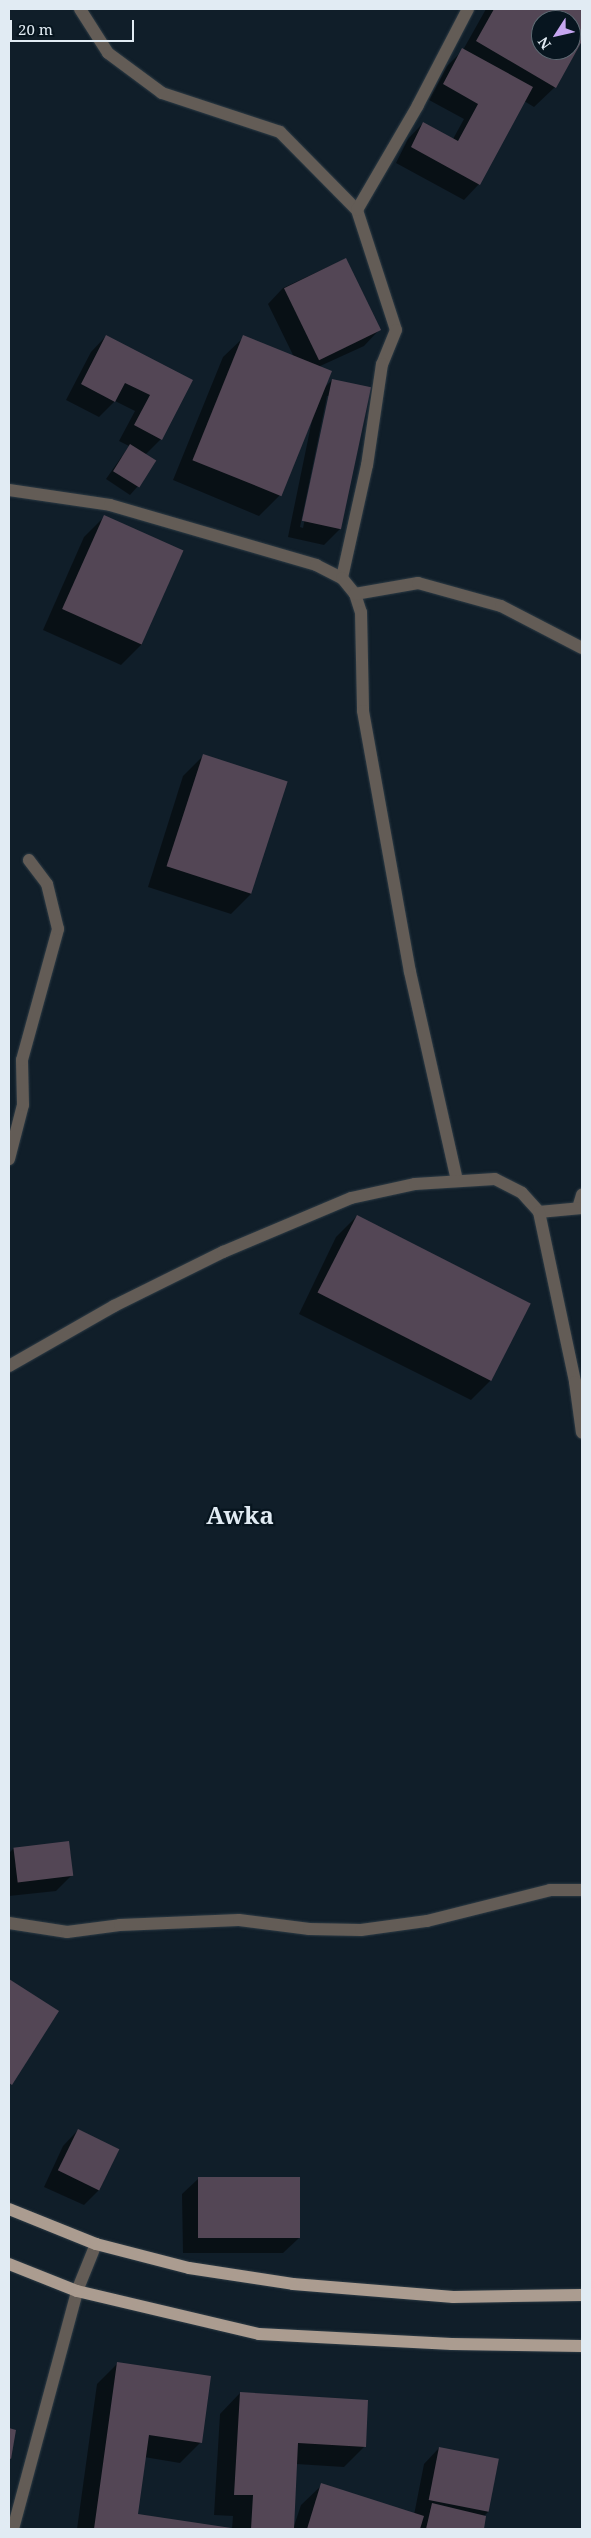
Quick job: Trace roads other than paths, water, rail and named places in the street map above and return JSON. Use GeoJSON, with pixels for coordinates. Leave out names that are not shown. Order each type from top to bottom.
{"type":"FeatureCollection","features":[{"type":"Feature","properties":{"kind":"main road"},"geometry":{"type":"LineString","coordinates":[[9,2209],[96,2244],[189,2268],[293,2284],[453,2297],[582,2295]]}},
{"type":"Feature","properties":{"kind":"main road"},"geometry":{"type":"LineString","coordinates":[[9,2264],[77,2291],[259,2334],[452,2344],[582,2346]]}},
{"type":"Feature","properties":{"kind":"street"},"geometry":{"type":"LineString","coordinates":[[80,9],[108,53],[162,94],[280,132],[356,210],[396,330],[382,364],[367,465],[342,578]]}},
{"type":"Feature","properties":{"kind":"street"},"geometry":{"type":"LineString","coordinates":[[356,210],[418,105],[468,9]]}},
{"type":"Feature","properties":{"kind":"street"},"geometry":{"type":"LineString","coordinates":[[9,490],[110,505],[316,565],[342,578],[355,594],[361,612],[363,711],[410,972],[457,1181]]}},
{"type":"Feature","properties":{"kind":"street"},"geometry":{"type":"LineString","coordinates":[[355,594],[418,583],[501,606],[582,648]]}},
{"type":"Feature","properties":{"kind":"street"},"geometry":{"type":"LineString","coordinates":[[9,1160],[23,1105],[22,1060],[58,929],[47,884],[29,860]]}},
{"type":"Feature","properties":{"kind":"street"},"geometry":{"type":"LineString","coordinates":[[9,1366],[114,1306],[223,1252],[351,1198],[415,1184],[495,1179],[522,1193],[539,1212],[575,1382],[582,1433]]}},
{"type":"Feature","properties":{"kind":"street"},"geometry":{"type":"LineString","coordinates":[[539,1212],[580,1208],[582,1195]]}},
{"type":"Feature","properties":{"kind":"street"},"geometry":{"type":"LineString","coordinates":[[9,1923],[67,1932],[120,1925],[239,1920],[309,1929],[361,1930],[426,1921],[550,1890],[582,1890]]}},
{"type":"Feature","properties":{"kind":"street"},"geometry":{"type":"LineString","coordinates":[[14,2529],[77,2291],[96,2244]]}},
{"type":"Feature","properties":{"kind":"district","name":"Awka"},"geometry":{"type":"Point","coordinates":[240,1515]}}]}
